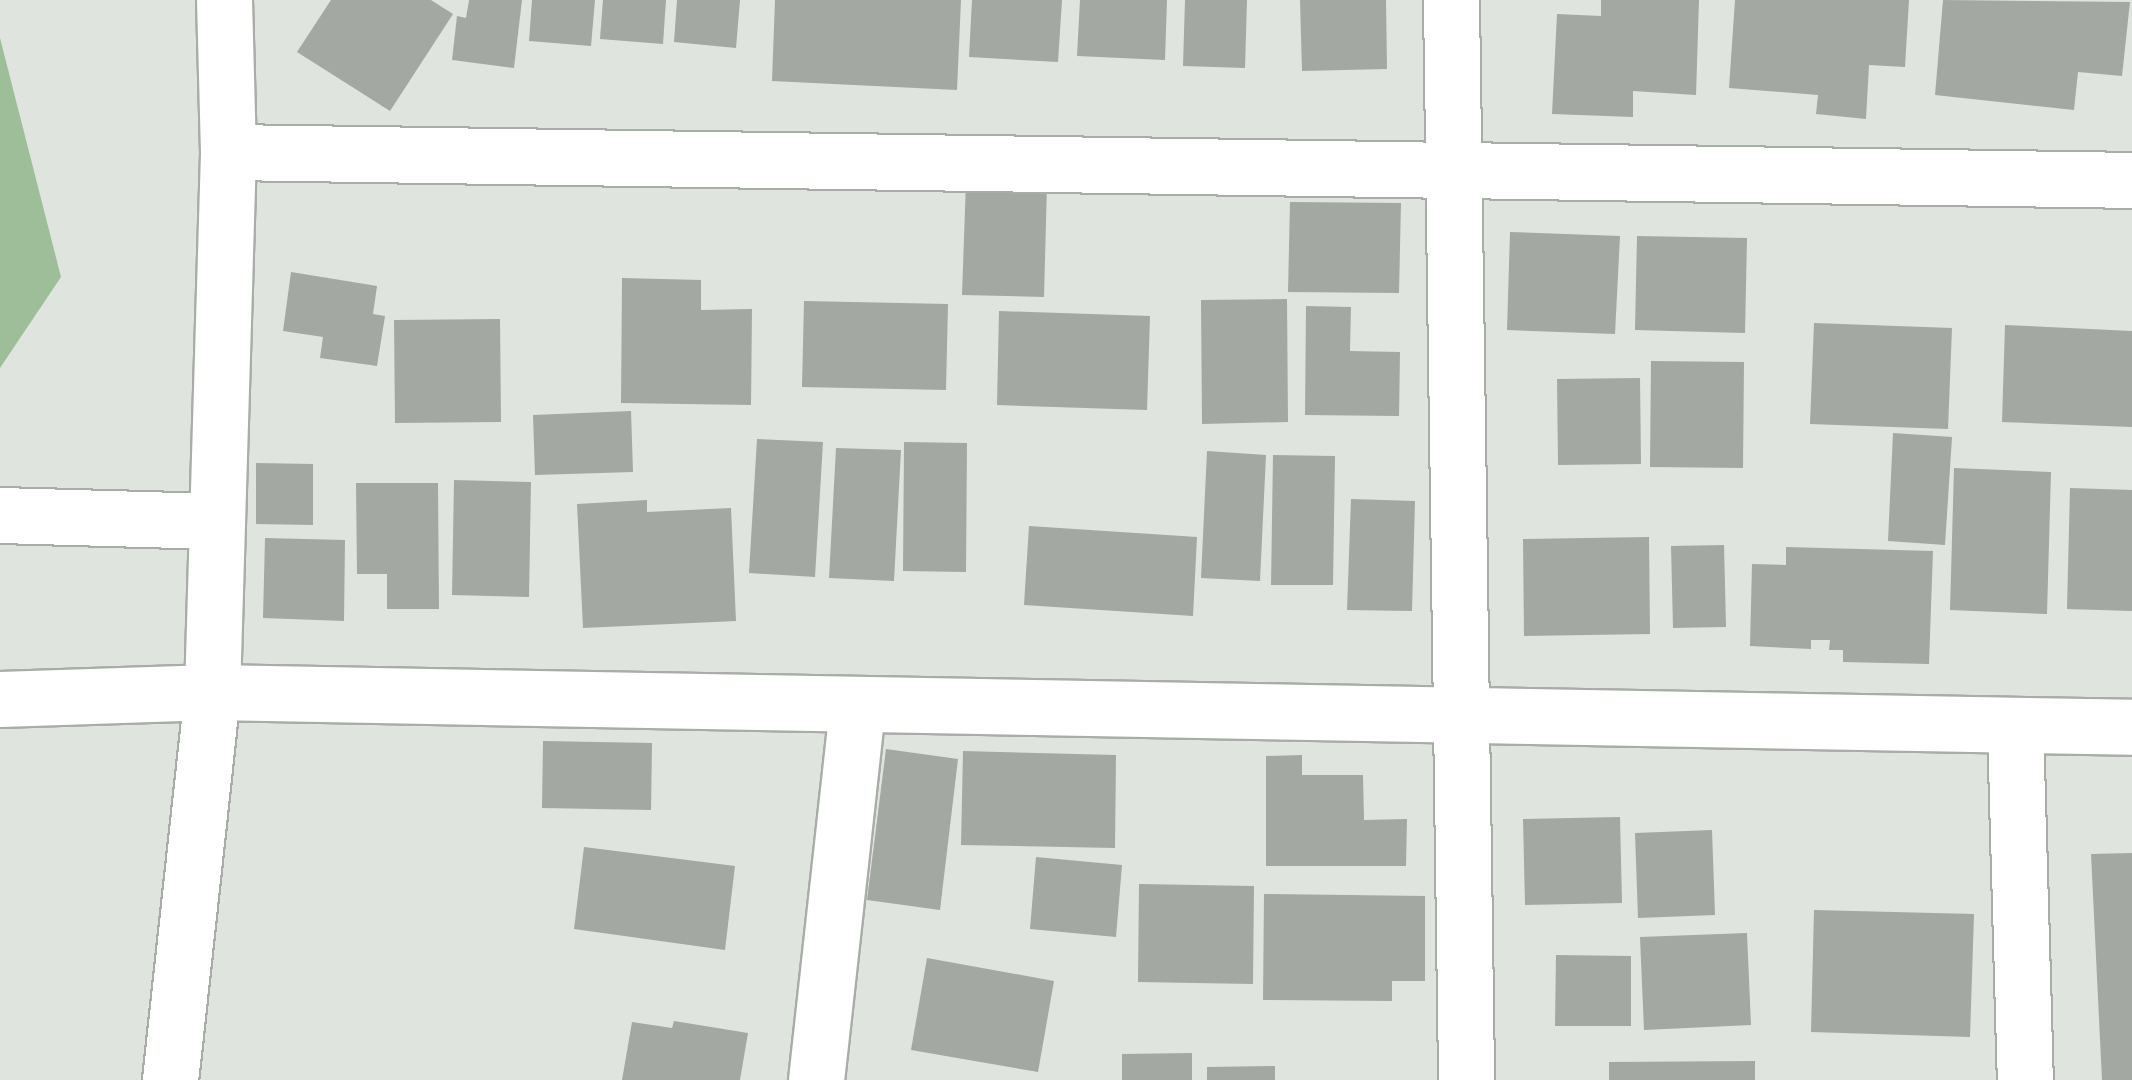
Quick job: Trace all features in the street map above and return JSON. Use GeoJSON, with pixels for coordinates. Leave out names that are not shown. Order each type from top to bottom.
{"type":"FeatureCollection","features":[{"type":"Feature","properties":{"kind":"street"},"geometry":{"type":"LineString","coordinates":[[170,1080],[212,692],[228,152],[224,0]]}},
{"type":"Feature","properties":{"kind":"street"},"geometry":{"type":"LineString","coordinates":[[1451,0],[1466,715],[1466,1080]]}},
{"type":"Feature","properties":{"kind":"street"},"geometry":{"type":"LineString","coordinates":[[228,152],[1454,166],[2132,180]]}},
{"type":"Feature","properties":{"kind":"street"},"geometry":{"type":"LineString","coordinates":[[0,514],[217,520]]}},
{"type":"Feature","properties":{"kind":"street"},"geometry":{"type":"LineString","coordinates":[[0,698],[212,692],[857,708],[2132,727]]}},
{"type":"Feature","properties":{"kind":"street"},"geometry":{"type":"LineString","coordinates":[[816,1080],[857,708]]}},
{"type":"Feature","properties":{"kind":"street"},"geometry":{"type":"LineString","coordinates":[[2015,727],[2025,1080]]}},
{"type":"Feature","properties":{"kind":"shaded area"},"geometry":{"type":"Polygon","coordinates":[[[0,38],[61,277],[0,368],[0,38]]]}},
{"type":"Feature","properties":{"kind":"building"},"geometry":{"type":"Polygon","coordinates":[[[331,0],[431,0],[453,14],[390,111],[297,52],[331,0]]]}},
{"type":"Feature","properties":{"kind":"building"},"geometry":{"type":"Polygon","coordinates":[[[469,0],[522,0],[514,68],[452,60],[457,16],[466,18],[469,0]]]}},
{"type":"Feature","properties":{"kind":"building"},"geometry":{"type":"Polygon","coordinates":[[[532,0],[595,0],[591,46],[529,41],[532,0]]]}},
{"type":"Feature","properties":{"kind":"building"},"geometry":{"type":"Polygon","coordinates":[[[603,0],[666,0],[663,44],[600,39],[603,0]]]}},
{"type":"Feature","properties":{"kind":"building"},"geometry":{"type":"Polygon","coordinates":[[[677,0],[740,0],[736,48],[674,42],[677,0]]]}},
{"type":"Feature","properties":{"kind":"building"},"geometry":{"type":"Polygon","coordinates":[[[775,0],[961,0],[957,90],[772,81],[775,0]]]}},
{"type":"Feature","properties":{"kind":"building"},"geometry":{"type":"Polygon","coordinates":[[[972,0],[1062,0],[1058,62],[969,57],[972,0]]]}},
{"type":"Feature","properties":{"kind":"building"},"geometry":{"type":"Polygon","coordinates":[[[1080,0],[1167,0],[1165,60],[1077,56],[1080,0]]]}},
{"type":"Feature","properties":{"kind":"building"},"geometry":{"type":"Polygon","coordinates":[[[1185,0],[1247,0],[1245,68],[1183,66],[1185,0]]]}},
{"type":"Feature","properties":{"kind":"building"},"geometry":{"type":"Polygon","coordinates":[[[1300,0],[1386,0],[1387,69],[1302,71],[1300,0]]]}},
{"type":"Feature","properties":{"kind":"building"},"geometry":{"type":"Polygon","coordinates":[[[1601,0],[1699,0],[1696,95],[1633,91],[1633,117],[1552,114],[1557,14],[1601,16],[1601,0]]]}},
{"type":"Feature","properties":{"kind":"building"},"geometry":{"type":"Polygon","coordinates":[[[1735,0],[1909,0],[1905,67],[1869,65],[1866,119],[1816,114],[1818,95],[1729,88],[1735,0]]]}},
{"type":"Feature","properties":{"kind":"building"},"geometry":{"type":"Polygon","coordinates":[[[1943,0],[2130,2],[2122,76],[2078,72],[2074,110],[1935,95],[1943,0]]]}},
{"type":"Feature","properties":{"kind":"building"},"geometry":{"type":"Polygon","coordinates":[[[966,181],[1047,184],[1044,297],[962,295],[966,181]]]}},
{"type":"Feature","properties":{"kind":"building"},"geometry":{"type":"Polygon","coordinates":[[[1290,202],[1401,203],[1399,293],[1288,292],[1290,202]]]}},
{"type":"Feature","properties":{"kind":"building"},"geometry":{"type":"Polygon","coordinates":[[[1510,232],[1620,236],[1615,334],[1507,330],[1510,232]]]}},
{"type":"Feature","properties":{"kind":"building"},"geometry":{"type":"Polygon","coordinates":[[[1637,236],[1747,238],[1745,333],[1635,330],[1637,236]]]}},
{"type":"Feature","properties":{"kind":"building"},"geometry":{"type":"Polygon","coordinates":[[[291,272],[377,286],[373,314],[385,316],[377,366],[320,358],[323,337],[283,331],[291,272]]]}},
{"type":"Feature","properties":{"kind":"building"},"geometry":{"type":"Polygon","coordinates":[[[622,278],[701,280],[701,310],[752,309],[751,405],[621,403],[622,278]]]}},
{"type":"Feature","properties":{"kind":"building"},"geometry":{"type":"Polygon","coordinates":[[[1287,299],[1288,422],[1202,424],[1201,300],[1287,299]]]}},
{"type":"Feature","properties":{"kind":"building"},"geometry":{"type":"Polygon","coordinates":[[[804,301],[948,304],[946,390],[802,387],[804,301]]]}},
{"type":"Feature","properties":{"kind":"building"},"geometry":{"type":"Polygon","coordinates":[[[1306,306],[1351,307],[1350,351],[1400,352],[1399,416],[1305,415],[1306,306]]]}},
{"type":"Feature","properties":{"kind":"building"},"geometry":{"type":"Polygon","coordinates":[[[999,311],[1150,316],[1147,410],[997,405],[999,311]]]}},
{"type":"Feature","properties":{"kind":"building"},"geometry":{"type":"Polygon","coordinates":[[[500,319],[501,422],[395,423],[394,320],[500,319]]]}},
{"type":"Feature","properties":{"kind":"building"},"geometry":{"type":"Polygon","coordinates":[[[1814,323],[1952,328],[1948,429],[1810,424],[1814,323]]]}},
{"type":"Feature","properties":{"kind":"building"},"geometry":{"type":"Polygon","coordinates":[[[2005,325],[2132,331],[2132,427],[2002,422],[2005,325]]]}},
{"type":"Feature","properties":{"kind":"building"},"geometry":{"type":"Polygon","coordinates":[[[1651,361],[1744,362],[1743,468],[1650,467],[1651,361]]]}},
{"type":"Feature","properties":{"kind":"building"},"geometry":{"type":"Polygon","coordinates":[[[1640,378],[1641,464],[1558,465],[1557,379],[1640,378]]]}},
{"type":"Feature","properties":{"kind":"building"},"geometry":{"type":"Polygon","coordinates":[[[631,411],[633,472],[535,475],[533,415],[631,411]]]}},
{"type":"Feature","properties":{"kind":"building"},"geometry":{"type":"Polygon","coordinates":[[[1893,433],[1952,437],[1945,545],[1888,541],[1893,433]]]}},
{"type":"Feature","properties":{"kind":"building"},"geometry":{"type":"Polygon","coordinates":[[[757,439],[823,442],[815,577],[749,573],[757,439]]]}},
{"type":"Feature","properties":{"kind":"building"},"geometry":{"type":"Polygon","coordinates":[[[904,442],[967,443],[966,572],[903,571],[904,442]]]}},
{"type":"Feature","properties":{"kind":"building"},"geometry":{"type":"Polygon","coordinates":[[[836,448],[901,450],[894,581],[829,578],[836,448]]]}},
{"type":"Feature","properties":{"kind":"building"},"geometry":{"type":"Polygon","coordinates":[[[1207,451],[1266,455],[1260,581],[1201,578],[1207,451]]]}},
{"type":"Feature","properties":{"kind":"building"},"geometry":{"type":"Polygon","coordinates":[[[1273,455],[1335,456],[1333,585],[1271,585],[1273,455]]]}},
{"type":"Feature","properties":{"kind":"building"},"geometry":{"type":"Polygon","coordinates":[[[256,463],[313,464],[313,525],[256,524],[256,463]]]}},
{"type":"Feature","properties":{"kind":"building"},"geometry":{"type":"Polygon","coordinates":[[[1954,468],[2051,472],[2047,614],[1950,610],[1954,468]]]}},
{"type":"Feature","properties":{"kind":"building"},"geometry":{"type":"Polygon","coordinates":[[[454,480],[531,482],[529,597],[452,595],[454,480]]]}},
{"type":"Feature","properties":{"kind":"building"},"geometry":{"type":"Polygon","coordinates":[[[356,483],[438,483],[439,609],[387,609],[387,574],[357,574],[356,483]]]}},
{"type":"Feature","properties":{"kind":"building"},"geometry":{"type":"Polygon","coordinates":[[[2070,488],[2132,490],[2132,611],[2067,609],[2070,488]]]}},
{"type":"Feature","properties":{"kind":"building"},"geometry":{"type":"Polygon","coordinates":[[[1351,499],[1415,501],[1412,611],[1347,610],[1351,499]]]}},
{"type":"Feature","properties":{"kind":"building"},"geometry":{"type":"Polygon","coordinates":[[[647,500],[647,512],[731,508],[736,621],[583,628],[577,504],[647,500]]]}},
{"type":"Feature","properties":{"kind":"building"},"geometry":{"type":"Polygon","coordinates":[[[1029,526],[1197,537],[1193,616],[1024,605],[1029,526]]]}},
{"type":"Feature","properties":{"kind":"building"},"geometry":{"type":"Polygon","coordinates":[[[1649,537],[1650,634],[1524,636],[1523,539],[1649,537]]]}},
{"type":"Feature","properties":{"kind":"building"},"geometry":{"type":"Polygon","coordinates":[[[265,538],[345,540],[344,621],[263,618],[265,538]]]}},
{"type":"Feature","properties":{"kind":"building"},"geometry":{"type":"Polygon","coordinates":[[[1724,545],[1726,627],[1673,628],[1671,546],[1724,545]]]}},
{"type":"Feature","properties":{"kind":"building"},"geometry":{"type":"Polygon","coordinates":[[[1786,547],[1933,551],[1929,664],[1843,662],[1843,650],[1829,650],[1830,640],[1811,640],[1811,649],[1750,646],[1752,564],[1786,565],[1786,547]]]}},
{"type":"Feature","properties":{"kind":"building"},"geometry":{"type":"Polygon","coordinates":[[[543,741],[652,743],[651,810],[542,808],[543,741]]]}},
{"type":"Feature","properties":{"kind":"building"},"geometry":{"type":"Polygon","coordinates":[[[886,749],[958,759],[940,910],[867,900],[886,749]]]}},
{"type":"Feature","properties":{"kind":"building"},"geometry":{"type":"Polygon","coordinates":[[[963,751],[1116,755],[1115,848],[961,845],[963,751]]]}},
{"type":"Feature","properties":{"kind":"building"},"geometry":{"type":"Polygon","coordinates":[[[1302,755],[1302,775],[1363,775],[1364,820],[1407,819],[1406,866],[1266,866],[1266,756],[1302,755]]]}},
{"type":"Feature","properties":{"kind":"building"},"geometry":{"type":"Polygon","coordinates":[[[1620,817],[1622,903],[1525,905],[1523,819],[1620,817]]]}},
{"type":"Feature","properties":{"kind":"building"},"geometry":{"type":"Polygon","coordinates":[[[1712,830],[1715,915],[1638,918],[1635,833],[1712,830]]]}},
{"type":"Feature","properties":{"kind":"building"},"geometry":{"type":"Polygon","coordinates":[[[584,847],[735,866],[725,950],[574,929],[584,847]]]}},
{"type":"Feature","properties":{"kind":"building"},"geometry":{"type":"Polygon","coordinates":[[[2132,853],[2132,1080],[2102,1080],[2091,854],[2132,853]]]}},
{"type":"Feature","properties":{"kind":"building"},"geometry":{"type":"Polygon","coordinates":[[[1036,857],[1122,865],[1116,937],[1030,929],[1036,857]]]}},
{"type":"Feature","properties":{"kind":"building"},"geometry":{"type":"Polygon","coordinates":[[[1139,884],[1254,886],[1253,984],[1138,982],[1139,884]]]}},
{"type":"Feature","properties":{"kind":"building"},"geometry":{"type":"Polygon","coordinates":[[[1264,894],[1425,896],[1425,981],[1392,981],[1392,1001],[1263,1000],[1264,894]]]}},
{"type":"Feature","properties":{"kind":"building"},"geometry":{"type":"Polygon","coordinates":[[[1814,910],[1974,914],[1970,1037],[1811,1032],[1814,910]]]}},
{"type":"Feature","properties":{"kind":"building"},"geometry":{"type":"Polygon","coordinates":[[[1747,933],[1751,1025],[1644,1030],[1640,937],[1747,933]]]}},
{"type":"Feature","properties":{"kind":"building"},"geometry":{"type":"Polygon","coordinates":[[[1556,955],[1631,956],[1631,1026],[1555,1026],[1556,955]]]}},
{"type":"Feature","properties":{"kind":"building"},"geometry":{"type":"Polygon","coordinates":[[[927,958],[1054,981],[1038,1072],[911,1050],[927,958]]]}},
{"type":"Feature","properties":{"kind":"building"},"geometry":{"type":"Polygon","coordinates":[[[674,1021],[748,1033],[740,1080],[622,1080],[632,1022],[672,1028],[674,1021]]]}},
{"type":"Feature","properties":{"kind":"building"},"geometry":{"type":"Polygon","coordinates":[[[1192,1053],[1192,1080],[1122,1080],[1122,1054],[1192,1053]]]}},
{"type":"Feature","properties":{"kind":"building"},"geometry":{"type":"Polygon","coordinates":[[[1755,1061],[1755,1080],[1609,1080],[1609,1062],[1755,1061]]]}},
{"type":"Feature","properties":{"kind":"building"},"geometry":{"type":"Polygon","coordinates":[[[1275,1066],[1275,1080],[1207,1080],[1207,1067],[1275,1066]]]}}]}
